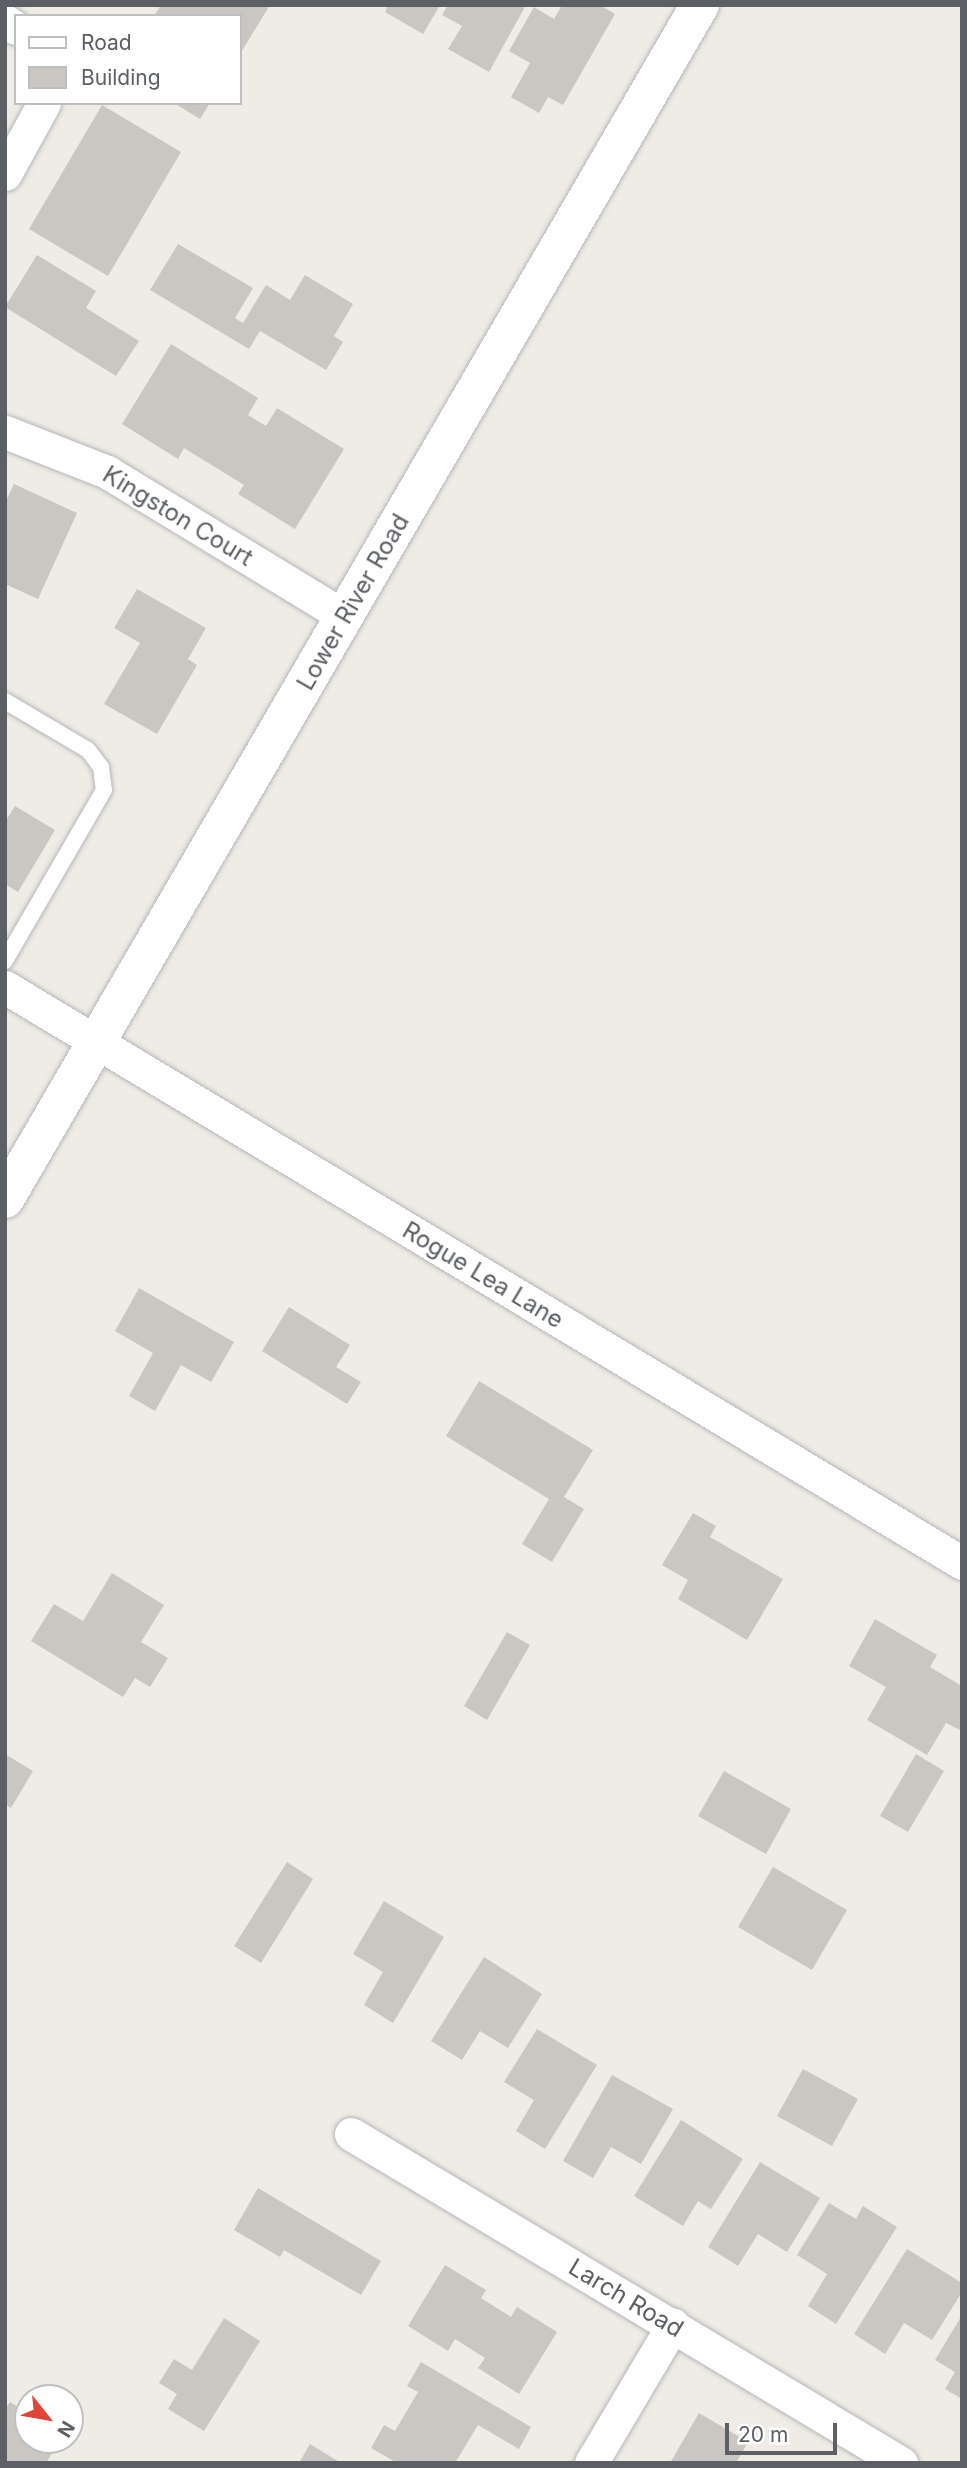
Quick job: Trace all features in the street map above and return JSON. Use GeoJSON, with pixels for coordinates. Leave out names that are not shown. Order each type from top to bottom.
{"type":"FeatureCollection","features":[{"type":"Feature","properties":{"kind":"street","name":"Lower River Road"},"geometry":{"type":"LineString","coordinates":[[5,1199],[700,5]]}},
{"type":"Feature","properties":{"kind":"street"},"geometry":{"type":"LineString","coordinates":[[5,174],[43,105]]}},
{"type":"Feature","properties":{"kind":"street","name":"Kingston Court"},"geometry":{"type":"LineString","coordinates":[[5,432],[107,472],[344,616]]}},
{"type":"Feature","properties":{"kind":"street","name":"Rogue Lea Lane"},"geometry":{"type":"LineString","coordinates":[[5,987],[962,1563]]}},
{"type":"Feature","properties":{"kind":"street","name":"Larch Road"},"geometry":{"type":"LineString","coordinates":[[351,2134],[901,2463]]}},
{"type":"Feature","properties":{"kind":"street"},"geometry":{"type":"LineString","coordinates":[[591,2463],[673,2325]]}},
{"type":"Feature","properties":{"kind":"lane"},"geometry":{"type":"LineString","coordinates":[[5,701],[89,750],[101,767],[104,790],[5,961]]}},
{"type":"Feature","properties":{"kind":"building"},"geometry":{"type":"Polygon","coordinates":[[[161,5],[270,5],[242,51],[242,14],[155,14],[161,5]]]}},
{"type":"Feature","properties":{"kind":"building"},"geometry":{"type":"Polygon","coordinates":[[[388,5],[440,5],[423,34],[385,12],[388,5]]]}},
{"type":"Feature","properties":{"kind":"building"},"geometry":{"type":"Polygon","coordinates":[[[448,5],[526,5],[489,72],[448,49],[462,26],[442,15],[448,5]]]}},
{"type":"Feature","properties":{"kind":"building"},"geometry":{"type":"Polygon","coordinates":[[[562,5],[600,5],[615,14],[563,105],[548,97],[539,113],[511,97],[530,63],[509,51],[534,7],[554,19],[562,5]]]}},
{"type":"Feature","properties":{"kind":"building"},"geometry":{"type":"Polygon","coordinates":[[[102,105],[181,152],[108,276],[29,229],[102,105]]]}},
{"type":"Feature","properties":{"kind":"building"},"geometry":{"type":"Polygon","coordinates":[[[177,105],[209,105],[200,119],[177,105]]]}},
{"type":"Feature","properties":{"kind":"building"},"geometry":{"type":"Polygon","coordinates":[[[178,244],[253,288],[235,318],[243,323],[266,285],[290,300],[305,275],[353,304],[334,336],[343,342],[326,370],[260,331],[249,349],[150,290],[178,244]]]}},
{"type":"Feature","properties":{"kind":"building"},"geometry":{"type":"Polygon","coordinates":[[[37,255],[96,291],[86,308],[139,341],[116,376],[5,307],[37,255]]]}},
{"type":"Feature","properties":{"kind":"building"},"geometry":{"type":"Polygon","coordinates":[[[171,344],[258,398],[248,415],[266,426],[277,408],[344,449],[295,529],[238,494],[244,485],[184,448],[178,459],[122,424],[171,344]]]}},
{"type":"Feature","properties":{"kind":"building"},"geometry":{"type":"Polygon","coordinates":[[[14,484],[77,513],[38,599],[5,584],[5,503],[14,484]]]}},
{"type":"Feature","properties":{"kind":"building"},"geometry":{"type":"Polygon","coordinates":[[[137,589],[206,628],[188,659],[197,665],[157,734],[104,704],[140,643],[114,628],[137,589]]]}},
{"type":"Feature","properties":{"kind":"building"},"geometry":{"type":"Polygon","coordinates":[[[15,806],[55,830],[18,892],[5,884],[5,822],[15,806]]]}},
{"type":"Feature","properties":{"kind":"building"},"geometry":{"type":"Polygon","coordinates":[[[139,1288],[234,1342],[211,1382],[181,1365],[155,1411],[129,1396],[153,1353],[115,1331],[139,1288]]]}},
{"type":"Feature","properties":{"kind":"building"},"geometry":{"type":"Polygon","coordinates":[[[289,1307],[350,1345],[336,1367],[361,1382],[347,1404],[262,1351],[289,1307]]]}},
{"type":"Feature","properties":{"kind":"building"},"geometry":{"type":"Polygon","coordinates":[[[479,1381],[593,1450],[564,1497],[584,1509],[552,1562],[522,1544],[549,1499],[446,1436],[479,1381]]]}},
{"type":"Feature","properties":{"kind":"building"},"geometry":{"type":"Polygon","coordinates":[[[693,1513],[716,1526],[710,1537],[783,1579],[747,1640],[678,1599],[688,1580],[662,1565],[693,1513]]]}},
{"type":"Feature","properties":{"kind":"building"},"geometry":{"type":"Polygon","coordinates":[[[112,1573],[164,1605],[141,1642],[168,1658],[150,1687],[135,1678],[123,1697],[31,1641],[54,1604],[83,1621],[112,1573]]]}},
{"type":"Feature","properties":{"kind":"building"},"geometry":{"type":"Polygon","coordinates":[[[875,1619],[937,1655],[930,1667],[962,1686],[962,1731],[946,1723],[927,1755],[867,1720],[886,1687],[849,1666],[875,1619]]]}},
{"type":"Feature","properties":{"kind":"building"},"geometry":{"type":"Polygon","coordinates":[[[507,1632],[530,1645],[487,1720],[464,1706],[507,1632]]]}},
{"type":"Feature","properties":{"kind":"building"},"geometry":{"type":"Polygon","coordinates":[[[5,1754],[33,1771],[11,1808],[5,1804],[5,1754]]]}},
{"type":"Feature","properties":{"kind":"building"},"geometry":{"type":"Polygon","coordinates":[[[916,1754],[944,1771],[908,1832],[880,1816],[916,1754]]]}},
{"type":"Feature","properties":{"kind":"building"},"geometry":{"type":"Polygon","coordinates":[[[724,1771],[791,1809],[766,1854],[698,1816],[724,1771]]]}},
{"type":"Feature","properties":{"kind":"building"},"geometry":{"type":"Polygon","coordinates":[[[287,1862],[313,1879],[261,1963],[234,1946],[287,1862]]]}},
{"type":"Feature","properties":{"kind":"building"},"geometry":{"type":"Polygon","coordinates":[[[773,1867],[847,1910],[812,1970],[738,1927],[773,1867]]]}},
{"type":"Feature","properties":{"kind":"building"},"geometry":{"type":"Polygon","coordinates":[[[384,1901],[444,1937],[393,2023],[364,2005],[383,1972],[353,1954],[384,1901]]]}},
{"type":"Feature","properties":{"kind":"building"},"geometry":{"type":"Polygon","coordinates":[[[484,1957],[542,1994],[508,2048],[480,2031],[462,2060],[431,2041],[484,1957]]]}},
{"type":"Feature","properties":{"kind":"building"},"geometry":{"type":"Polygon","coordinates":[[[537,2029],[597,2065],[545,2149],[516,2131],[534,2100],[504,2082],[537,2029]]]}},
{"type":"Feature","properties":{"kind":"building"},"geometry":{"type":"Polygon","coordinates":[[[803,2069],[858,2099],[832,2146],[777,2116],[803,2069]]]}},
{"type":"Feature","properties":{"kind":"building"},"geometry":{"type":"Polygon","coordinates":[[[612,2075],[673,2109],[641,2164],[611,2147],[593,2178],[563,2161],[612,2075]]]}},
{"type":"Feature","properties":{"kind":"building"},"geometry":{"type":"Polygon","coordinates":[[[681,2120],[743,2159],[711,2209],[698,2201],[683,2226],[634,2196],[681,2120]]]}},
{"type":"Feature","properties":{"kind":"building"},"geometry":{"type":"Polygon","coordinates":[[[760,2162],[820,2198],[787,2252],[758,2234],[738,2266],[708,2247],[760,2162]]]}},
{"type":"Feature","properties":{"kind":"building"},"geometry":{"type":"Polygon","coordinates":[[[258,2188],[381,2261],[361,2295],[284,2250],[280,2257],[234,2230],[258,2188]]]}},
{"type":"Feature","properties":{"kind":"building"},"geometry":{"type":"Polygon","coordinates":[[[829,2203],[856,2219],[863,2206],[897,2227],[836,2324],[808,2306],[827,2274],[797,2255],[829,2203]]]}},
{"type":"Feature","properties":{"kind":"building"},"geometry":{"type":"Polygon","coordinates":[[[907,2249],[962,2283],[962,2292],[932,2340],[904,2323],[885,2354],[854,2334],[907,2249]]]}},
{"type":"Feature","properties":{"kind":"building"},"geometry":{"type":"Polygon","coordinates":[[[445,2265],[486,2290],[481,2298],[511,2317],[517,2307],[557,2332],[519,2394],[478,2368],[485,2358],[455,2339],[448,2351],[408,2326],[445,2265]]]}},
{"type":"Feature","properties":{"kind":"building"},"geometry":{"type":"Polygon","coordinates":[[[962,2315],[962,2399],[945,2389],[955,2372],[935,2360],[962,2315]]]}},
{"type":"Feature","properties":{"kind":"building"},"geometry":{"type":"Polygon","coordinates":[[[224,2318],[260,2341],[204,2431],[168,2409],[177,2394],[159,2383],[174,2359],[192,2370],[224,2318]]]}},
{"type":"Feature","properties":{"kind":"building"},"geometry":{"type":"Polygon","coordinates":[[[421,2362],[531,2427],[519,2449],[478,2425],[455,2463],[397,2463],[371,2448],[384,2425],[395,2431],[418,2392],[407,2386],[421,2362]]]}},
{"type":"Feature","properties":{"kind":"building"},"geometry":{"type":"Polygon","coordinates":[[[10,2402],[14,2404],[14,2454],[51,2454],[46,2463],[5,2463],[5,2409],[10,2402]]]}},
{"type":"Feature","properties":{"kind":"building"},"geometry":{"type":"Polygon","coordinates":[[[699,2413],[748,2442],[736,2463],[670,2463],[699,2413]]]}},
{"type":"Feature","properties":{"kind":"building"},"geometry":{"type":"Polygon","coordinates":[[[310,2444],[341,2463],[299,2463],[310,2444]]]}}]}
